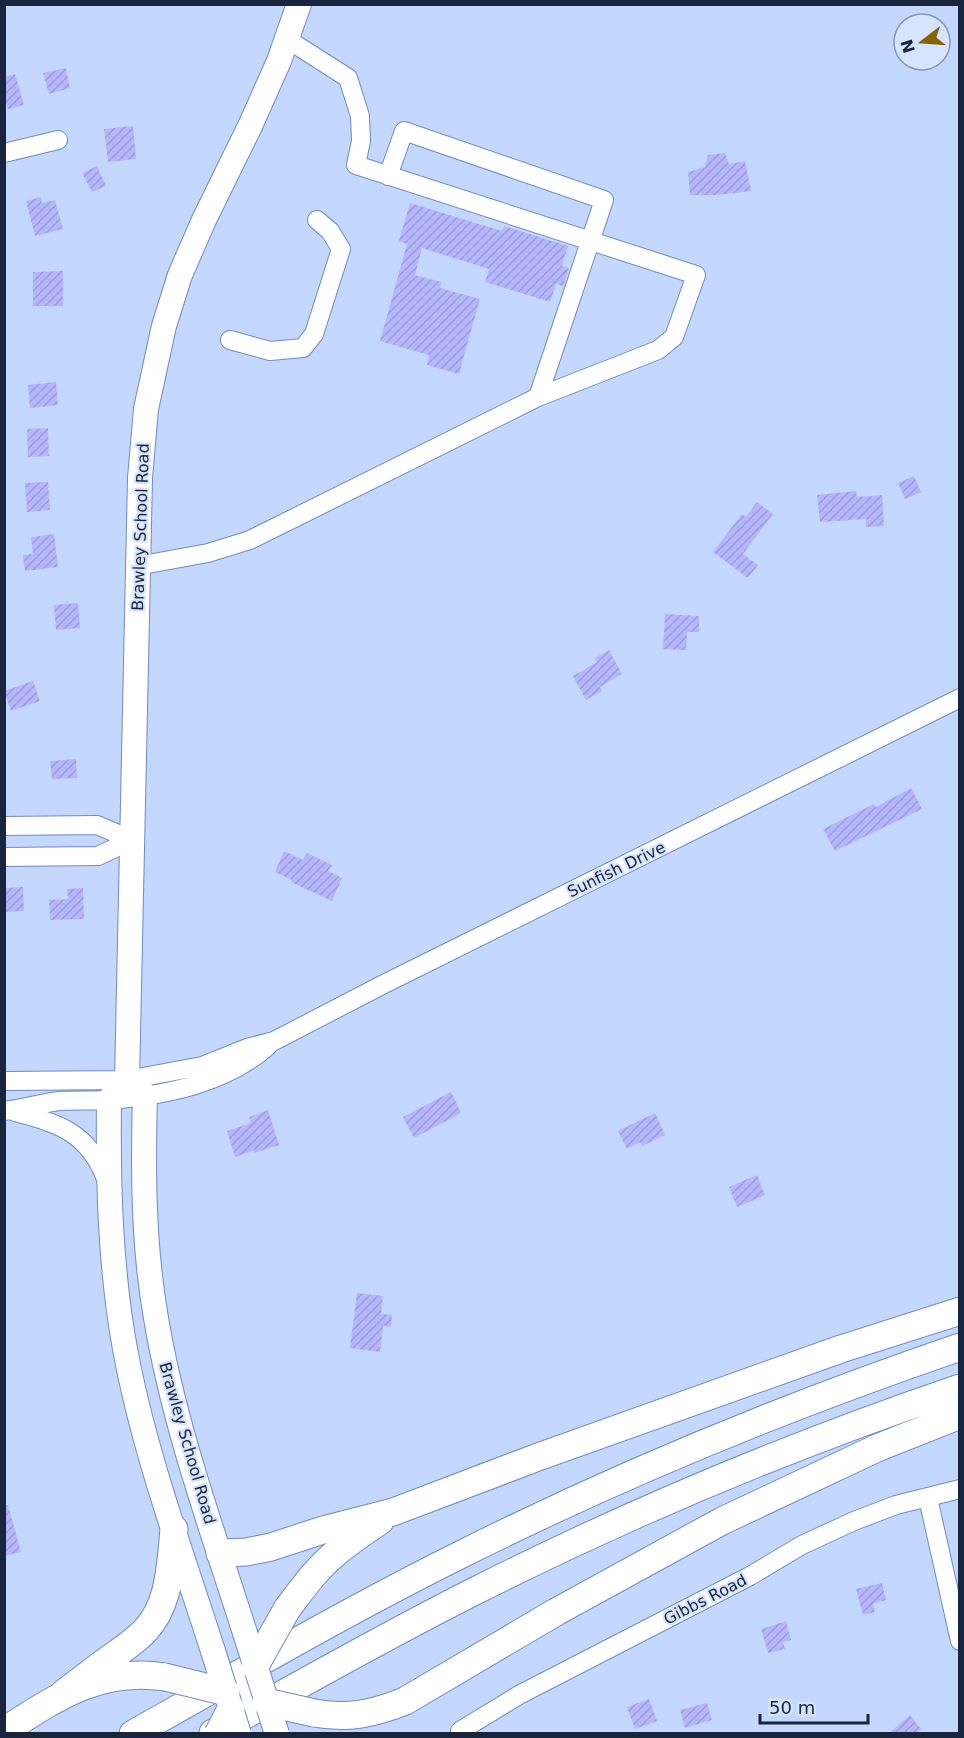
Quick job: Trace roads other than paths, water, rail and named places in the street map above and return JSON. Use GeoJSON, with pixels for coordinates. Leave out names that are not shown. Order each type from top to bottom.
{"type":"FeatureCollection","features":[{"type":"Feature","properties":{"kind":"highway"},"geometry":{"type":"LineString","coordinates":[[220,1553],[246,1552],[271,1547],[323,1530],[393,1512],[538,1457],[841,1349],[960,1311]]}},
{"type":"Feature","properties":{"kind":"highway"},"geometry":{"type":"LineString","coordinates":[[133,1734],[392,1590],[463,1553],[606,1485],[763,1419],[900,1367],[960,1347]]}},
{"type":"Feature","properties":{"kind":"highway"},"geometry":{"type":"LineString","coordinates":[[212,1734],[409,1624],[612,1525],[777,1455],[960,1388]]}},
{"type":"Feature","properties":{"kind":"highway"},"geometry":{"type":"LineString","coordinates":[[266,1702],[341,1717],[357,1716],[388,1708],[422,1692],[556,1612],[722,1521],[877,1448],[960,1415]]}},
{"type":"Feature","properties":{"kind":"highway"},"geometry":{"type":"LineString","coordinates":[[255,1666],[287,1609],[309,1580],[337,1552],[393,1512]]}},
{"type":"Feature","properties":{"kind":"highway"},"geometry":{"type":"LineString","coordinates":[[4,1731],[64,1693],[133,1643],[149,1628],[161,1605],[168,1581],[174,1528]]}},
{"type":"Feature","properties":{"kind":"highway"},"geometry":{"type":"LineString","coordinates":[[64,1693],[107,1678],[137,1675],[165,1677],[234,1707],[218,1734]]}},
{"type":"Feature","properties":{"kind":"highway"},"geometry":{"type":"LineString","coordinates":[[368,1734],[422,1692]]}},
{"type":"Feature","properties":{"kind":"main road","name":"Brawley School Road"},"geometry":{"type":"LineString","coordinates":[[277,1734],[178,1419],[155,1316],[136,1088],[132,840],[137,566],[140,478],[146,409],[164,326],[180,275],[279,61],[300,4]]}},
{"type":"Feature","properties":{"kind":"main road"},"geometry":{"type":"LineString","coordinates":[[136,1088],[109,1100],[108,1185],[113,1268],[125,1349],[143,1429],[213,1651],[234,1707]]}},
{"type":"Feature","properties":{"kind":"main road"},"geometry":{"type":"LineString","coordinates":[[234,1707],[255,1666]]}},
{"type":"Feature","properties":{"kind":"main road"},"geometry":{"type":"LineString","coordinates":[[234,1707],[266,1702]]}},
{"type":"Feature","properties":{"kind":"street"},"geometry":{"type":"LineString","coordinates":[[137,566],[208,553],[250,540],[538,397],[658,350],[674,337],[696,275],[356,165],[361,141],[360,116],[348,78],[287,39]]}},
{"type":"Feature","properties":{"kind":"street"},"geometry":{"type":"LineString","coordinates":[[388,176],[404,131],[604,200],[538,397]]}},
{"type":"Feature","properties":{"kind":"street"},"geometry":{"type":"LineString","coordinates":[[4,153],[58,140]]}},
{"type":"Feature","properties":{"kind":"street"},"geometry":{"type":"LineString","coordinates":[[230,340],[270,351],[303,348],[314,334],[341,249],[330,231],[317,220]]}},
{"type":"Feature","properties":{"kind":"street","name":"Sunfish Drive"},"geometry":{"type":"LineString","coordinates":[[4,1081],[182,1089],[215,1077],[252,1060],[274,1041],[384,984],[960,698]]}},
{"type":"Feature","properties":{"kind":"street"},"geometry":{"type":"LineString","coordinates":[[4,825],[97,825],[132,840]]}},
{"type":"Feature","properties":{"kind":"street"},"geometry":{"type":"LineString","coordinates":[[4,857],[98,856],[132,840]]}},
{"type":"Feature","properties":{"kind":"street"},"geometry":{"type":"LineString","coordinates":[[6,1111],[58,1101],[109,1100]]}},
{"type":"Feature","properties":{"kind":"street"},"geometry":{"type":"LineString","coordinates":[[6,1111],[43,1119],[72,1133],[88,1146],[95,1156],[108,1185]]}},
{"type":"Feature","properties":{"kind":"street","name":"Gibbs Road"},"geometry":{"type":"LineString","coordinates":[[460,1731],[519,1695],[750,1576],[802,1545],[896,1505],[960,1489]]}},
{"type":"Feature","properties":{"kind":"street"},"geometry":{"type":"LineString","coordinates":[[928,1498],[960,1641]]}}]}
